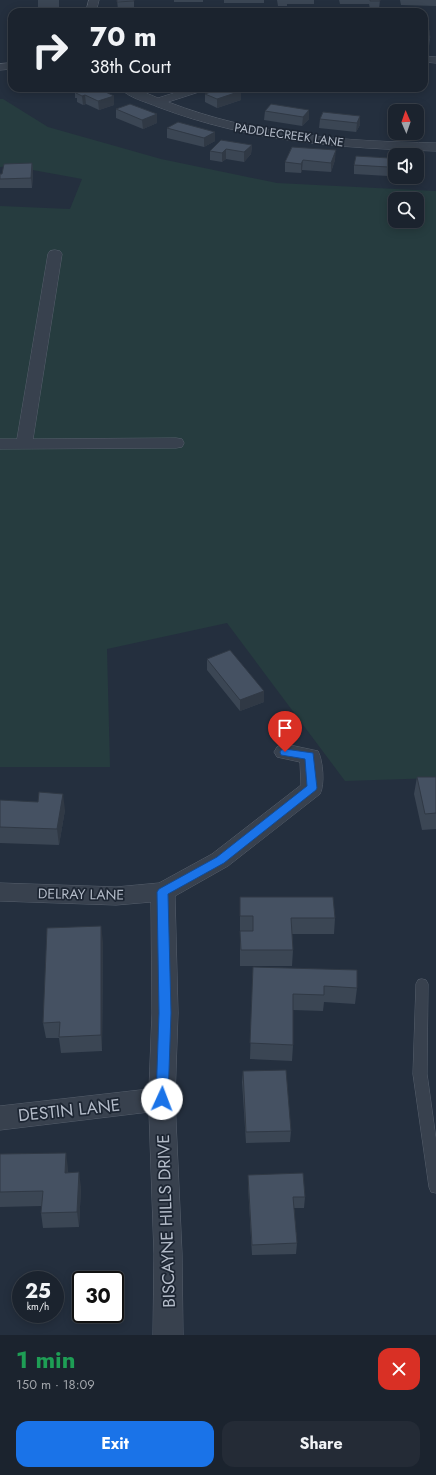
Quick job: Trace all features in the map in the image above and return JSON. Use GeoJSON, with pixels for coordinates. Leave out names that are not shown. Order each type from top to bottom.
{"type":"FeatureCollection","features":[{"type":"Feature","properties":{"kind":"street","name":"PADDLECREEK LANE"},"geometry":{"type":"LineString","coordinates":[[133,92],[193,117],[269,135],[340,144],[436,147]]}},
{"type":"Feature","properties":{"kind":"street"},"geometry":{"type":"LineString","coordinates":[[158,102],[189,92]]}},
{"type":"Feature","properties":{"kind":"street"},"geometry":{"type":"LineString","coordinates":[[24,444],[55,254]]}},
{"type":"Feature","properties":{"kind":"street"},"geometry":{"type":"LineString","coordinates":[[0,444],[176,443]]}},
{"type":"Feature","properties":{"kind":"street"},"geometry":{"type":"LineString","coordinates":[[162,892],[220,860],[312,788],[310,756],[285,752]]}},
{"type":"Feature","properties":{"kind":"street","name":"DELRAY LANE"},"geometry":{"type":"LineString","coordinates":[[0,892],[116,896],[162,892]]}},
{"type":"Feature","properties":{"kind":"street","name":"BISCAYNE HILLS DRIVE"},"geometry":{"type":"LineString","coordinates":[[162,892],[165,1013],[162,1099],[168,1254],[168,1335]]}},
{"type":"Feature","properties":{"kind":"street","name":"DESTIN LANE"},"geometry":{"type":"LineString","coordinates":[[0,1118],[162,1099]]}},
{"type":"Feature","properties":{"kind":"lane"},"geometry":{"type":"LineString","coordinates":[[422,984],[420,1074],[436,1187]]}},
{"type":"Feature","properties":{"kind":"green space"},"geometry":{"type":"Polygon","coordinates":[[[0,99],[3,99],[48,127],[161,159],[277,183],[436,191],[436,778],[345,781],[227,623],[107,649],[110,767],[0,767],[0,206],[70,209],[82,179],[11,166],[0,167],[0,99]]]}},
{"type":"Feature","properties":{"kind":"building"},"geometry":{"type":"Polygon","coordinates":[[[117,0],[134,0],[134,1],[117,2],[117,0]]]}},
{"type":"Feature","properties":{"kind":"building"},"geometry":{"type":"Polygon","coordinates":[[[428,30],[429,30],[430,38],[428,38],[428,30]]]}},
{"type":"Feature","properties":{"kind":"building"},"geometry":{"type":"Polygon","coordinates":[[[106,92],[114,96],[98,101],[76,93],[106,92]]]}},
{"type":"Feature","properties":{"kind":"building"},"geometry":{"type":"Polygon","coordinates":[[[211,92],[238,92],[217,99],[205,94],[211,92]]]}},
{"type":"Feature","properties":{"kind":"building"},"geometry":{"type":"Polygon","coordinates":[[[130,104],[157,114],[142,120],[116,109],[130,104]]]}},
{"type":"Feature","properties":{"kind":"building"},"geometry":{"type":"Polygon","coordinates":[[[271,104],[309,110],[303,117],[265,111],[271,104]]]}},
{"type":"Feature","properties":{"kind":"building"},"geometry":{"type":"Polygon","coordinates":[[[323,112],[360,116],[357,123],[320,119],[323,112]]]}},
{"type":"Feature","properties":{"kind":"building"},"geometry":{"type":"Polygon","coordinates":[[[178,122],[215,132],[204,138],[167,128],[178,122]]]}},
{"type":"Feature","properties":{"kind":"building"},"geometry":{"type":"Polygon","coordinates":[[[221,140],[252,145],[244,152],[226,149],[222,153],[210,151],[221,140]]]}},
{"type":"Feature","properties":{"kind":"building"},"geometry":{"type":"Polygon","coordinates":[[[292,147],[336,150],[331,163],[303,160],[301,164],[285,162],[292,147]]]}},
{"type":"Feature","properties":{"kind":"building"},"geometry":{"type":"Polygon","coordinates":[[[356,156],[388,158],[388,167],[354,165],[356,156]]]}},
{"type":"Feature","properties":{"kind":"building"},"geometry":{"type":"Polygon","coordinates":[[[32,163],[31,178],[0,179],[0,174],[2,174],[4,164],[32,163]]]}},
{"type":"Feature","properties":{"kind":"building"},"geometry":{"type":"Polygon","coordinates":[[[230,650],[264,691],[240,700],[207,659],[230,650]]]}},
{"type":"Feature","properties":{"kind":"building"},"geometry":{"type":"Polygon","coordinates":[[[417,777],[436,777],[436,813],[425,814],[417,777]]]}},
{"type":"Feature","properties":{"kind":"building"},"geometry":{"type":"Polygon","coordinates":[[[39,792],[63,794],[57,829],[0,827],[0,800],[38,802],[39,792]]]}},
{"type":"Feature","properties":{"kind":"building"},"geometry":{"type":"Polygon","coordinates":[[[240,897],[333,897],[335,918],[291,918],[293,950],[241,950],[240,931],[253,931],[253,916],[240,916],[240,897]]]}},
{"type":"Feature","properties":{"kind":"building"},"geometry":{"type":"Polygon","coordinates":[[[101,926],[101,1035],[59,1037],[60,1022],[43,1023],[47,928],[101,926]]]}},
{"type":"Feature","properties":{"kind":"building"},"geometry":{"type":"Polygon","coordinates":[[[253,967],[357,970],[357,988],[324,986],[324,995],[293,994],[293,1045],[250,1043],[253,967]]]}},
{"type":"Feature","properties":{"kind":"building"},"geometry":{"type":"Polygon","coordinates":[[[286,1070],[291,1131],[246,1132],[243,1071],[286,1070]]]}},
{"type":"Feature","properties":{"kind":"building"},"geometry":{"type":"Polygon","coordinates":[[[66,1153],[65,1173],[79,1172],[77,1212],[41,1213],[43,1191],[0,1192],[0,1154],[66,1153]]]}},
{"type":"Feature","properties":{"kind":"building"},"geometry":{"type":"Polygon","coordinates":[[[303,1173],[305,1197],[293,1197],[297,1243],[252,1245],[248,1175],[303,1173]]]}},
{"type":"Feature","properties":{"kind":"route"},"geometry":{"type":"LineString","coordinates":[[162,1099],[165,1013],[162,892],[220,860],[263,828],[312,788],[310,756],[285,752]]}}]}
